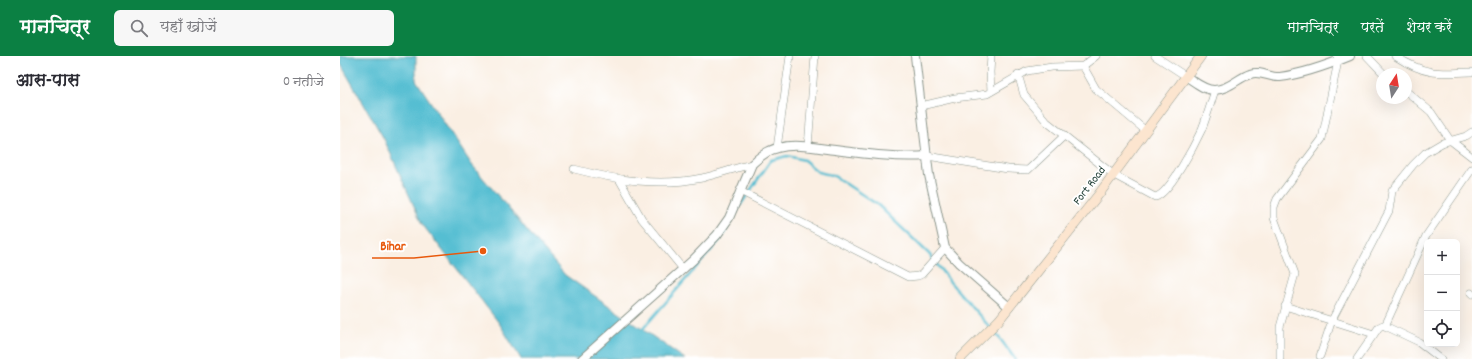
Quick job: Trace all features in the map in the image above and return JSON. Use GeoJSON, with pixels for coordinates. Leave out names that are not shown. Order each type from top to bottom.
{"type":"FeatureCollection","features":[{"type":"Feature","properties":{"kind":"main road","name":"Fort Road"},"geometry":{"type":"LineString","coordinates":[[960,359],[991,329],[1009,308],[1114,175],[1201,56]]}},
{"type":"Feature","properties":{"kind":"street"},"geometry":{"type":"LineString","coordinates":[[777,148],[790,56]]}},
{"type":"Feature","properties":{"kind":"street"},"geometry":{"type":"LineString","coordinates":[[808,147],[815,56]]}},
{"type":"Feature","properties":{"kind":"street"},"geometry":{"type":"LineString","coordinates":[[915,56],[927,156],[945,248],[958,263],[1009,308]]}},
{"type":"Feature","properties":{"kind":"street"},"geometry":{"type":"LineString","coordinates":[[991,56],[991,91]]}},
{"type":"Feature","properties":{"kind":"street"},"geometry":{"type":"LineString","coordinates":[[921,106],[955,98],[987,94],[1018,74],[1035,69],[1083,66],[1096,56]]}},
{"type":"Feature","properties":{"kind":"street"},"geometry":{"type":"LineString","coordinates":[[1155,56],[1202,87],[1215,90],[1228,86],[1250,74],[1258,73],[1278,77],[1350,56]]}},
{"type":"Feature","properties":{"kind":"street"},"geometry":{"type":"LineString","coordinates":[[1368,56],[1379,68]]}},
{"type":"Feature","properties":{"kind":"street"},"geometry":{"type":"LineString","coordinates":[[1395,56],[1409,65],[1427,72],[1442,74],[1472,72]]}},
{"type":"Feature","properties":{"kind":"street"},"geometry":{"type":"LineString","coordinates":[[1280,359],[1280,326],[1295,274],[1274,218],[1274,207],[1277,199],[1322,139],[1338,59]]}},
{"type":"Feature","properties":{"kind":"street"},"geometry":{"type":"LineString","coordinates":[[1083,66],[1096,89],[1146,131]]}},
{"type":"Feature","properties":{"kind":"street"},"geometry":{"type":"LineString","coordinates":[[1018,74],[1022,90],[1037,113],[1114,175],[1150,196],[1158,197],[1165,191],[1193,147],[1215,90]]}},
{"type":"Feature","properties":{"kind":"street"},"geometry":{"type":"LineString","coordinates":[[1412,97],[1431,112],[1450,140],[1472,157]]}},
{"type":"Feature","properties":{"kind":"street"},"geometry":{"type":"LineString","coordinates":[[1320,356],[1332,320],[1389,211],[1392,191],[1418,159],[1432,149],[1450,140],[1466,136],[1472,132]]}},
{"type":"Feature","properties":{"kind":"street"},"geometry":{"type":"LineString","coordinates":[[582,359],[684,269],[717,235],[729,218],[752,164],[759,157],[777,148],[808,147],[884,156],[927,156],[1008,169],[1028,170],[1064,136]]}},
{"type":"Feature","properties":{"kind":"street"},"geometry":{"type":"LineString","coordinates":[[574,169],[619,180],[654,182],[680,181],[701,178],[752,164]]}},
{"type":"Feature","properties":{"kind":"street"},"geometry":{"type":"LineString","coordinates":[[1386,326],[1426,236],[1472,168]]}},
{"type":"Feature","properties":{"kind":"street"},"geometry":{"type":"LineString","coordinates":[[619,180],[642,219],[684,269]]}},
{"type":"Feature","properties":{"kind":"street"},"geometry":{"type":"LineString","coordinates":[[740,191],[908,277],[922,274],[945,248]]}},
{"type":"Feature","properties":{"kind":"street"},"geometry":{"type":"LineString","coordinates":[[1285,306],[1374,334]]}},
{"type":"Feature","properties":{"kind":"street"},"geometry":{"type":"LineString","coordinates":[[1357,359],[1381,326],[1386,326],[1423,345],[1442,359]]}},
{"type":"Feature","properties":{"kind":"water"},"geometry":{"type":"Polygon","coordinates":[[[340,56],[416,56],[416,80],[472,165],[565,275],[685,359],[521,359],[499,323],[422,224],[384,139],[340,63],[340,56]]]}},
{"type":"Feature","properties":{"kind":"waterway"},"geometry":{"type":"LineString","coordinates":[[735,213],[771,160],[787,156],[804,160],[818,172],[834,176],[878,205],[929,254],[950,282],[1001,340],[1015,359]]}},
{"type":"Feature","properties":{"kind":"waterway"},"geometry":{"type":"LineString","coordinates":[[641,331],[719,241],[727,228]]}},
{"type":"Feature","properties":{"kind":"place","name":"Bihar"},"geometry":{"type":"Point","coordinates":[483,251]}}]}
